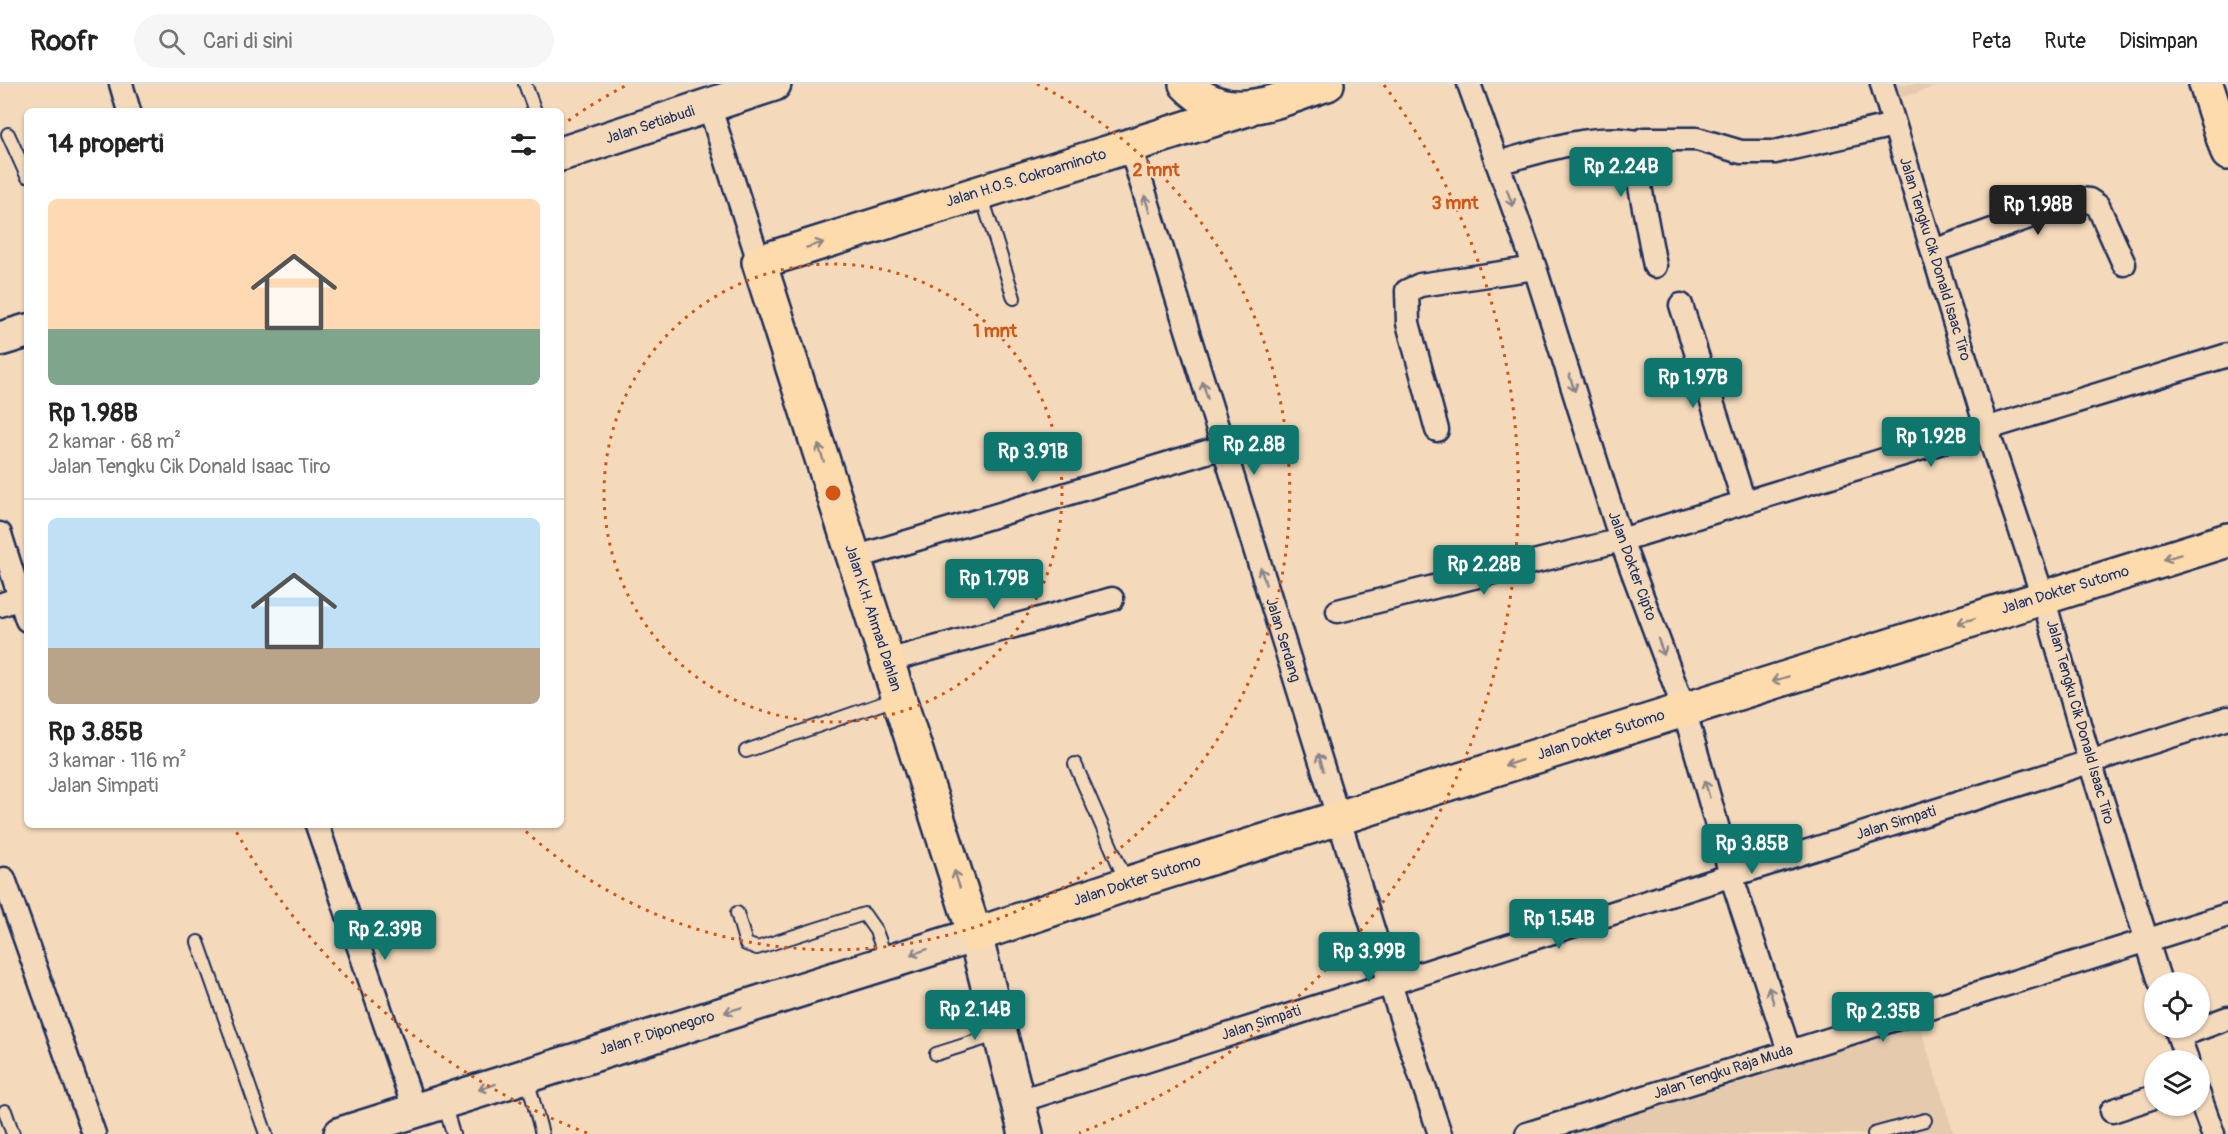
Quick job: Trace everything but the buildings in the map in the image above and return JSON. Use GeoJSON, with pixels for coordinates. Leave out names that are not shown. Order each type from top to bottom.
{"type":"FeatureCollection","features":[{"type":"Feature","properties":{"kind":"main road","name":"Jalan Setiabudi"},"geometry":{"type":"LineString","coordinates":[[564,153],[774,84]]}},
{"type":"Feature","properties":{"kind":"main road"},"geometry":{"type":"LineString","coordinates":[[1143,142],[1171,129],[1180,115],[1186,84],[1212,103],[1228,108],[1247,109]]}},
{"type":"Feature","properties":{"kind":"main road","name":"Jalan H.O.S. Cokroaminoto"},"geometry":{"type":"LineString","coordinates":[[759,262],[1327,84]]}},
{"type":"Feature","properties":{"kind":"main road"},"geometry":{"type":"LineString","coordinates":[[2206,84],[2228,153]]}},
{"type":"Feature","properties":{"kind":"main road","name":"Jalan K.H. Ahmad Dahlan"},"geometry":{"type":"LineString","coordinates":[[759,262],[975,935],[1026,1134]]}},
{"type":"Feature","properties":{"kind":"main road"},"geometry":{"type":"LineString","coordinates":[[0,339],[24,331]]}},
{"type":"Feature","properties":{"kind":"main road","name":"Jalan Dokter Sutomo"},"geometry":{"type":"LineString","coordinates":[[975,935],[1127,884],[2228,540]]}},
{"type":"Feature","properties":{"kind":"main road","name":"Jalan P. Diponegoro"},"geometry":{"type":"LineString","coordinates":[[341,1134],[526,1074],[975,935]]}},
{"type":"Feature","properties":{"kind":"street"},"geometry":{"type":"LineString","coordinates":[[121,84],[128,108]]}},
{"type":"Feature","properties":{"kind":"street","name":"Jalan Dokter Cipto"},"geometry":{"type":"LineString","coordinates":[[1469,84],[1535,268],[1621,540],[1684,709],[1731,875],[1789,1051]]}},
{"type":"Feature","properties":{"kind":"street","name":"Jalan Tengku Cik Donald Isaac Tiro"},"geometry":{"type":"LineString","coordinates":[[1882,84],[1987,430],[2043,597],[2090,762],[2157,972]]}},
{"type":"Feature","properties":{"kind":"street","name":"Jalan K.H. Ahmad Dahlan"},"geometry":{"type":"LineString","coordinates":[[709,105],[759,262]]}},
{"type":"Feature","properties":{"kind":"street"},"geometry":{"type":"LineString","coordinates":[[1655,266],[1635,160],[1637,147],[1644,140],[1697,139],[1741,152],[1775,152],[1894,125]]}},
{"type":"Feature","properties":{"kind":"street"},"geometry":{"type":"LineString","coordinates":[[1497,163],[1585,142],[1616,139],[1641,143]]}},
{"type":"Feature","properties":{"kind":"street","name":"Jalan Serdang"},"geometry":{"type":"LineString","coordinates":[[1143,142],[1223,447],[1389,981],[1440,1134]]}},
{"type":"Feature","properties":{"kind":"street"},"geometry":{"type":"LineString","coordinates":[[1933,251],[2080,199],[2089,200],[2098,206],[2124,264]]}},
{"type":"Feature","properties":{"kind":"street"},"geometry":{"type":"LineString","coordinates":[[1437,430],[1408,323],[1407,291],[1420,285],[1535,268]]}},
{"type":"Feature","properties":{"kind":"street"},"geometry":{"type":"LineString","coordinates":[[1681,304],[1744,502]]}},
{"type":"Feature","properties":{"kind":"street"},"geometry":{"type":"LineString","coordinates":[[1338,611],[1621,540],[2228,355]]}},
{"type":"Feature","properties":{"kind":"street"},"geometry":{"type":"LineString","coordinates":[[854,558],[1223,447]]}},
{"type":"Feature","properties":{"kind":"street"},"geometry":{"type":"LineString","coordinates":[[0,534],[10,602],[24,617]]}},
{"type":"Feature","properties":{"kind":"street"},"geometry":{"type":"LineString","coordinates":[[887,661],[1112,599]]}},
{"type":"Feature","properties":{"kind":"street","name":"Jalan Simpati"},"geometry":{"type":"LineString","coordinates":[[1016,1102],[1389,981],[2228,718]]}},
{"type":"Feature","properties":{"kind":"street"},"geometry":{"type":"LineString","coordinates":[[318,828],[429,1106]]}},
{"type":"Feature","properties":{"kind":"street"},"geometry":{"type":"LineString","coordinates":[[4,879],[94,1134]]}},
{"type":"Feature","properties":{"kind":"street","name":"Jalan Tengku Raja Muda"},"geometry":{"type":"LineString","coordinates":[[1527,1134],[2228,915]]}},
{"type":"Feature","properties":{"kind":"street"},"geometry":{"type":"LineString","coordinates":[[2210,1023],[2228,1018]]}},
{"type":"Feature","properties":{"kind":"street"},"geometry":{"type":"LineString","coordinates":[[2112,1111],[2144,1100]]}},
{"type":"Feature","properties":{"kind":"street"},"geometry":{"type":"LineString","coordinates":[[2206,1116],[2212,1134]]}},
{"type":"Feature","properties":{"kind":"lane"},"geometry":{"type":"LineString","coordinates":[[525,84],[534,108]]}},
{"type":"Feature","properties":{"kind":"lane"},"geometry":{"type":"LineString","coordinates":[[8,134],[24,169]]}},
{"type":"Feature","properties":{"kind":"lane"},"geometry":{"type":"LineString","coordinates":[[980,193],[1014,298]]}},
{"type":"Feature","properties":{"kind":"lane"},"geometry":{"type":"LineString","coordinates":[[746,751],[899,698]]}},
{"type":"Feature","properties":{"kind":"lane"},"geometry":{"type":"LineString","coordinates":[[1075,764],[1127,884]]}},
{"type":"Feature","properties":{"kind":"lane"},"geometry":{"type":"LineString","coordinates":[[737,913],[746,944],[757,948],[864,914],[876,931],[888,962]]}},
{"type":"Feature","properties":{"kind":"lane"},"geometry":{"type":"LineString","coordinates":[[198,942],[266,1134]]}},
{"type":"Feature","properties":{"kind":"lane"},"geometry":{"type":"LineString","coordinates":[[936,1054],[999,1034]]}},
{"type":"Feature","properties":{"kind":"lane"},"geometry":{"type":"LineString","coordinates":[[526,1074],[542,1134]]}},
{"type":"Feature","properties":{"kind":"lane"},"geometry":{"type":"LineString","coordinates":[[429,1106],[453,1134]]}},
{"type":"Feature","properties":{"kind":"lane"},"geometry":{"type":"LineString","coordinates":[[5,1112],[13,1134]]}},
{"type":"Feature","properties":{"kind":"lane"},"geometry":{"type":"LineString","coordinates":[[1874,1134],[1925,1120]]}},
{"type":"Feature","properties":{"kind":"shaded area"},"geometry":{"type":"Polygon","coordinates":[[[1896,84],[1944,84],[1900,98],[1896,84]]]}},
{"type":"Feature","properties":{"kind":"shaded area"},"geometry":{"type":"Polygon","coordinates":[[[1919,1024],[1954,1134],[1574,1134],[1919,1024]]]}}]}
